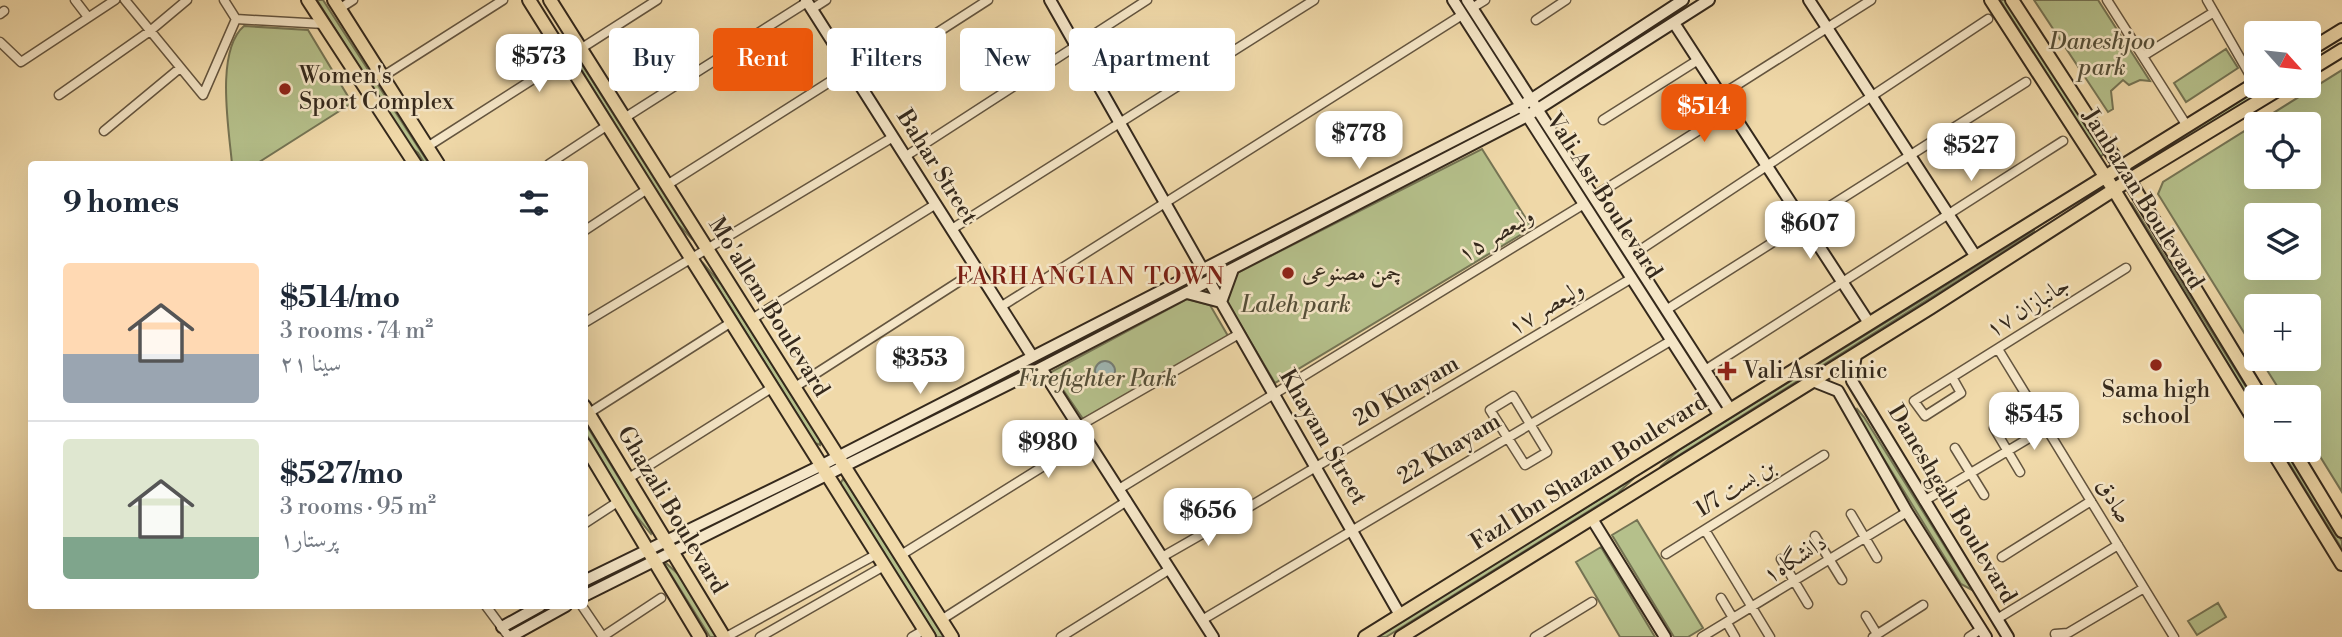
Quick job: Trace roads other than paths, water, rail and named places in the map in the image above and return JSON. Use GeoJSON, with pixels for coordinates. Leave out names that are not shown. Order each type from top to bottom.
{"type":"FeatureCollection","features":[{"type":"Feature","properties":{"kind":"main road"},"geometry":{"type":"LineString","coordinates":[[308,0],[413,161]]}},
{"type":"Feature","properties":{"kind":"main road","name":"Mo'allem Boulevard"},"geometry":{"type":"LineString","coordinates":[[529,0],[926,633]]}},
{"type":"Feature","properties":{"kind":"main road","name":"Mo'allem Boulevard"},"geometry":{"type":"LineString","coordinates":[[550,0],[952,637]]}},
{"type":"Feature","properties":{"kind":"main road"},"geometry":{"type":"LineString","coordinates":[[1050,0],[1069,32]]}},
{"type":"Feature","properties":{"kind":"main road","name":"Vali Asr Boulevard"},"geometry":{"type":"LineString","coordinates":[[1452,0],[1467,8],[1589,200],[1631,256],[1666,310],[1725,412]]}},
{"type":"Feature","properties":{"kind":"main road"},"geometry":{"type":"LineString","coordinates":[[1659,0],[1666,11]]}},
{"type":"Feature","properties":{"kind":"main road"},"geometry":{"type":"LineString","coordinates":[[840,462],[1041,368],[1370,197],[1529,108],[1565,78],[1683,0]]}},
{"type":"Feature","properties":{"kind":"main road"},"geometry":{"type":"LineString","coordinates":[[588,594],[652,554],[825,470],[1032,356],[1202,268],[1365,186],[1571,88],[1709,0]]}},
{"type":"Feature","properties":{"kind":"main road"},"geometry":{"type":"LineString","coordinates":[[1809,0],[1976,257]]}},
{"type":"Feature","properties":{"kind":"main road","name":"Janbazan Boulevard"},"geometry":{"type":"LineString","coordinates":[[1991,0],[2106,177],[2244,403]]}},
{"type":"Feature","properties":{"kind":"main road","name":"Janbazan Boulevard"},"geometry":{"type":"LineString","coordinates":[[2012,0],[2129,180],[2254,385]]}},
{"type":"Feature","properties":{"kind":"main road"},"geometry":{"type":"LineString","coordinates":[[336,4],[436,161]]}},
{"type":"Feature","properties":{"kind":"main road","name":"Bahar Street"},"geometry":{"type":"LineString","coordinates":[[808,4],[827,33]]}},
{"type":"Feature","properties":{"kind":"main road"},"geometry":{"type":"LineString","coordinates":[[1674,23],[1869,323]]}},
{"type":"Feature","properties":{"kind":"main road"},"geometry":{"type":"LineString","coordinates":[[2321,43],[2342,30]]}},
{"type":"Feature","properties":{"kind":"main road"},"geometry":{"type":"LineString","coordinates":[[2321,63],[2342,50]]}},
{"type":"Feature","properties":{"kind":"main road"},"geometry":{"type":"LineString","coordinates":[[1565,78],[1571,88]]}},
{"type":"Feature","properties":{"kind":"main road","name":"Fazl Ibn Shazan Boulevard"},"geometry":{"type":"LineString","coordinates":[[1365,637],[2244,90]]}},
{"type":"Feature","properties":{"kind":"main road","name":"Bahar Street"},"geometry":{"type":"LineString","coordinates":[[864,91],[1032,356]]}},
{"type":"Feature","properties":{"kind":"main road"},"geometry":{"type":"LineString","coordinates":[[1102,91],[1202,268]]}},
{"type":"Feature","properties":{"kind":"main road","name":"Fazl Ibn Shazan Boulevard"},"geometry":{"type":"LineString","coordinates":[[1401,637],[1418,633],[1592,519],[2129,180],[2264,98]]}},
{"type":"Feature","properties":{"kind":"main road"},"geometry":{"type":"LineString","coordinates":[[1365,186],[1370,197]]}},
{"type":"Feature","properties":{"kind":"main road","name":"Vali Asr Boulevard"},"geometry":{"type":"LineString","coordinates":[[1589,200],[1632,278],[1672,340],[1706,378]]}},
{"type":"Feature","properties":{"kind":"main road"},"geometry":{"type":"LineString","coordinates":[[2054,210],[2063,224]]}},
{"type":"Feature","properties":{"kind":"main road"},"geometry":{"type":"LineString","coordinates":[[1187,293],[1221,302],[1233,269]]}},
{"type":"Feature","properties":{"kind":"main road","name":"Khayam Street"},"geometry":{"type":"LineString","coordinates":[[1209,281],[1400,615]]}},
{"type":"Feature","properties":{"kind":"main road"},"geometry":{"type":"LineString","coordinates":[[1116,313],[1122,326]]}},
{"type":"Feature","properties":{"kind":"main road","name":"Daneshgah Boulevard"},"geometry":{"type":"LineString","coordinates":[[1856,354],[1852,382],[2008,637]]}},
{"type":"Feature","properties":{"kind":"main road"},"geometry":{"type":"LineString","coordinates":[[1041,368],[1170,569],[1209,635]]}},
{"type":"Feature","properties":{"kind":"main road","name":"Daneshgah Boulevard"},"geometry":{"type":"LineString","coordinates":[[1813,381],[1838,391],[1907,512],[1983,633]]}},
{"type":"Feature","properties":{"kind":"main road","name":"Ghazali Boulevard"},"geometry":{"type":"LineString","coordinates":[[588,411],[725,637]]}},
{"type":"Feature","properties":{"kind":"main road","name":"Ghazali Boulevard"},"geometry":{"type":"LineString","coordinates":[[588,451],[699,637]]}},
{"type":"Feature","properties":{"kind":"main road"},"geometry":{"type":"LineString","coordinates":[[2279,462],[2342,564]]}},
{"type":"Feature","properties":{"kind":"main road"},"geometry":{"type":"LineString","coordinates":[[2299,462],[2342,531]]}},
{"type":"Feature","properties":{"kind":"main road"},"geometry":{"type":"LineString","coordinates":[[1646,463],[1656,479]]}},
{"type":"Feature","properties":{"kind":"main road"},"geometry":{"type":"LineString","coordinates":[[1592,519],[1665,637]]}},
{"type":"Feature","properties":{"kind":"main road"},"geometry":{"type":"LineString","coordinates":[[588,579],[652,554]]}},
{"type":"Feature","properties":{"kind":"main road"},"geometry":{"type":"LineString","coordinates":[[507,634],[536,609]]}},
{"type":"Feature","properties":{"kind":"main road"},"geometry":{"type":"LineString","coordinates":[[507,634],[560,609]]}},
{"type":"Feature","properties":{"kind":"main road"},"geometry":{"type":"LineString","coordinates":[[1983,633],[1997,619]]}},
{"type":"Feature","properties":{"kind":"street"},"geometry":{"type":"LineString","coordinates":[[75,0],[88,17]]}},
{"type":"Feature","properties":{"kind":"street"},"geometry":{"type":"LineString","coordinates":[[0,42],[21,62],[116,0]]}},
{"type":"Feature","properties":{"kind":"street"},"geometry":{"type":"LineString","coordinates":[[125,0],[203,95],[236,19]]}},
{"type":"Feature","properties":{"kind":"street"},"geometry":{"type":"LineString","coordinates":[[59,95],[150,31],[187,0]]}},
{"type":"Feature","properties":{"kind":"street"},"geometry":{"type":"LineString","coordinates":[[224,0],[236,19]]}},
{"type":"Feature","properties":{"kind":"street"},"geometry":{"type":"LineString","coordinates":[[336,4],[353,0]]}},
{"type":"Feature","properties":{"kind":"street"},"geometry":{"type":"LineString","coordinates":[[382,77],[503,0]]}},
{"type":"Feature","properties":{"kind":"street"},"geometry":{"type":"LineString","coordinates":[[427,147],[657,0]]}},
{"type":"Feature","properties":{"kind":"street"},"geometry":{"type":"LineString","coordinates":[[626,117],[808,4],[826,0]]}},
{"type":"Feature","properties":{"kind":"street"},"geometry":{"type":"LineString","coordinates":[[944,28],[988,0]]}},
{"type":"Feature","properties":{"kind":"street"},"geometry":{"type":"LineString","coordinates":[[1104,28],[1147,0]]}},
{"type":"Feature","properties":{"kind":"street"},"geometry":{"type":"LineString","coordinates":[[952,229],[1314,0]]}},
{"type":"Feature","properties":{"kind":"street"},"geometry":{"type":"LineString","coordinates":[[1002,306],[1314,109],[1467,8],[1485,0]]}},
{"type":"Feature","properties":{"kind":"street"},"geometry":{"type":"LineString","coordinates":[[1535,20],[1566,0]]}},
{"type":"Feature","properties":{"kind":"street"},"geometry":{"type":"LineString","coordinates":[[1721,95],[1871,0]]}},
{"type":"Feature","properties":{"kind":"street"},"geometry":{"type":"LineString","coordinates":[[2107,0],[2186,125]]}},
{"type":"Feature","properties":{"kind":"street"},"geometry":{"type":"LineString","coordinates":[[2207,0],[2244,64]]}},
{"type":"Feature","properties":{"kind":"street"},"geometry":{"type":"LineString","coordinates":[[2143,56],[2214,12]]}},
{"type":"Feature","properties":{"kind":"street"},"geometry":{"type":"LineString","coordinates":[[236,19],[324,24]]}},
{"type":"Feature","properties":{"kind":"street"},"geometry":{"type":"LineString","coordinates":[[1631,256],[1988,19]]}},
{"type":"Feature","properties":{"kind":"street"},"geometry":{"type":"LineString","coordinates":[[905,156],[1069,51]]}},
{"type":"Feature","properties":{"kind":"street"},"geometry":{"type":"LineString","coordinates":[[1603,120],[1698,60]]}},
{"type":"Feature","properties":{"kind":"street"},"geometry":{"type":"LineString","coordinates":[[104,131],[180,68]]}},
{"type":"Feature","properties":{"kind":"street"},"geometry":{"type":"LineString","coordinates":[[1666,310],[2026,82]]}},
{"type":"Feature","properties":{"kind":"street"},"geometry":{"type":"LineString","coordinates":[[667,185],[827,84]]}},
{"type":"Feature","properties":{"kind":"street","name":"ولیعصر ۱۵"},"geometry":{"type":"LineString","coordinates":[[1119,489],[1731,110]]}},
{"type":"Feature","properties":{"kind":"street"},"geometry":{"type":"LineString","coordinates":[[554,161],[608,125]]}},
{"type":"Feature","properties":{"kind":"street"},"geometry":{"type":"LineString","coordinates":[[588,321],[893,137]]}},
{"type":"Feature","properties":{"kind":"street"},"geometry":{"type":"LineString","coordinates":[[1706,378],[1773,326],[2063,141]]}},
{"type":"Feature","properties":{"kind":"street"},"geometry":{"type":"LineString","coordinates":[[588,228],[646,190]]}},
{"type":"Feature","properties":{"kind":"street"},"geometry":{"type":"LineString","coordinates":[[752,319],[936,204]]}},
{"type":"Feature","properties":{"kind":"street","name":"جانبازان ۱۷"},"geometry":{"type":"LineString","coordinates":[[1952,377],[1961,393],[1925,416],[1914,401],[1952,377],[1998,349],[2126,268]]}},
{"type":"Feature","properties":{"kind":"street"},"geometry":{"type":"LineString","coordinates":[[795,387],[977,270]]}},
{"type":"Feature","properties":{"kind":"street","name":"ولیعصر ۱۷"},"geometry":{"type":"LineString","coordinates":[[1480,370],[1632,278]]}},
{"type":"Feature","properties":{"kind":"street"},"geometry":{"type":"LineString","coordinates":[[588,408],[730,323]]}},
{"type":"Feature","properties":{"kind":"street"},"geometry":{"type":"LineString","coordinates":[[1079,426],[1239,334]]}},
{"type":"Feature","properties":{"kind":"street","name":"22 Khayam"},"geometry":{"type":"LineString","coordinates":[[1202,620],[1672,340]]}},
{"type":"Feature","properties":{"kind":"street","name":"صادق"},"geometry":{"type":"LineString","coordinates":[[1998,349],[2174,637]]}},
{"type":"Feature","properties":{"kind":"street","name":"20 Khayam"},"geometry":{"type":"LineString","coordinates":[[1162,557],[1480,370]]}},
{"type":"Feature","properties":{"kind":"street"},"geometry":{"type":"LineString","coordinates":[[629,478],[772,387]]}},
{"type":"Feature","properties":{"kind":"street"},"geometry":{"type":"LineString","coordinates":[[1513,396],[1530,423],[1547,452],[1525,465],[1490,410],[1513,396]]}},
{"type":"Feature","properties":{"kind":"street"},"geometry":{"type":"LineString","coordinates":[[1994,428],[2020,472]]}},
{"type":"Feature","properties":{"kind":"street"},"geometry":{"type":"LineString","coordinates":[[1924,501],[2046,428]]}},
{"type":"Feature","properties":{"kind":"street"},"geometry":{"type":"LineString","coordinates":[[901,555],[1087,439]]}},
{"type":"Feature","properties":{"kind":"street"},"geometry":{"type":"LineString","coordinates":[[1955,448],[1984,495]]}},
{"type":"Feature","properties":{"kind":"street","name":"بن بست 1/7"},"geometry":{"type":"LineString","coordinates":[[1667,554],[1824,455]]}},
{"type":"Feature","properties":{"kind":"street"},"geometry":{"type":"LineString","coordinates":[[2002,557],[2091,500]]}},
{"type":"Feature","properties":{"kind":"street"},"geometry":{"type":"LineString","coordinates":[[588,521],[619,501]]}},
{"type":"Feature","properties":{"kind":"street"},"geometry":{"type":"LineString","coordinates":[[941,620],[1127,501]]}},
{"type":"Feature","properties":{"kind":"street","name":"دانشگاه۱"},"geometry":{"type":"LineString","coordinates":[[1702,637],[1907,512]]}},
{"type":"Feature","properties":{"kind":"street"},"geometry":{"type":"LineString","coordinates":[[1851,514],[1877,558]]}},
{"type":"Feature","properties":{"kind":"street"},"geometry":{"type":"LineString","coordinates":[[1705,530],[1770,637]]}},
{"type":"Feature","properties":{"kind":"street"},"geometry":{"type":"LineString","coordinates":[[1815,536],[1842,580]]}},
{"type":"Feature","properties":{"kind":"street"},"geometry":{"type":"LineString","coordinates":[[1997,619],[2118,545]]}},
{"type":"Feature","properties":{"kind":"street"},"geometry":{"type":"LineString","coordinates":[[1781,559],[1808,604]]}},
{"type":"Feature","properties":{"kind":"street"},"geometry":{"type":"LineString","coordinates":[[725,637],[797,598],[881,560]]}},
{"type":"Feature","properties":{"kind":"street"},"geometry":{"type":"LineString","coordinates":[[760,637],[881,560]]}},
{"type":"Feature","properties":{"kind":"street"},"geometry":{"type":"LineString","coordinates":[[1061,637],[1170,569]]}},
{"type":"Feature","properties":{"kind":"street"},"geometry":{"type":"LineString","coordinates":[[2055,634],[2068,633],[2144,588]]}},
{"type":"Feature","properties":{"kind":"street"},"geometry":{"type":"LineString","coordinates":[[584,609],[603,637],[661,598]]}},
{"type":"Feature","properties":{"kind":"street"},"geometry":{"type":"LineString","coordinates":[[1721,598],[1735,637]]}},
{"type":"Feature","properties":{"kind":"street"},"geometry":{"type":"LineString","coordinates":[[1535,637],[1592,602]]}},
{"type":"Feature","properties":{"kind":"street"},"geometry":{"type":"LineString","coordinates":[[1866,616],[1875,636],[1923,606]]}},
{"type":"Feature","properties":{"kind":"street"},"geometry":{"type":"LineString","coordinates":[[488,609],[507,634]]}},
{"type":"Feature","properties":{"kind":"street"},"geometry":{"type":"LineString","coordinates":[[1552,627],[1559,637]]}},
{"type":"Feature","properties":{"kind":"street"},"geometry":{"type":"LineString","coordinates":[[912,637],[926,633]]}},
{"type":"Feature","properties":{"kind":"street"},"geometry":{"type":"LineString","coordinates":[[1969,637],[1983,633]]}},
{"type":"Feature","properties":{"kind":"water"},"geometry":{"type":"Polygon","coordinates":[[[1105,361],[1112,364],[1115,371],[1112,378],[1105,381],[1098,378],[1095,371],[1098,364],[1105,361]]]}},
{"type":"Feature","properties":{"kind":"place","name":"Women's Sport Complex"},"geometry":{"type":"Point","coordinates":[285,89]}},
{"type":"Feature","properties":{"kind":"place","name":"چمن مصنوعی"},"geometry":{"type":"Point","coordinates":[1288,273]}},
{"type":"Feature","properties":{"kind":"place","name":"Sama high school"},"geometry":{"type":"Point","coordinates":[2156,365]}},
{"type":"Feature","properties":{"kind":"place","name":"Vali Asr clinic"},"geometry":{"type":"Point","coordinates":[1727,371]}},
{"type":"Feature","properties":{"kind":"district","name":"FARHANGIAN TOWN"},"geometry":{"type":"Point","coordinates":[1091,277]}},
{"type":"Feature","properties":{"kind":"park label","name":"Daneshjoo park"},"geometry":{"type":"Point","coordinates":[2102,55]}},
{"type":"Feature","properties":{"kind":"park label","name":"Laleh park"},"geometry":{"type":"Point","coordinates":[1296,305]}},
{"type":"Feature","properties":{"kind":"park label","name":"Firefighter Park"},"geometry":{"type":"Point","coordinates":[1097,379]}}]}
